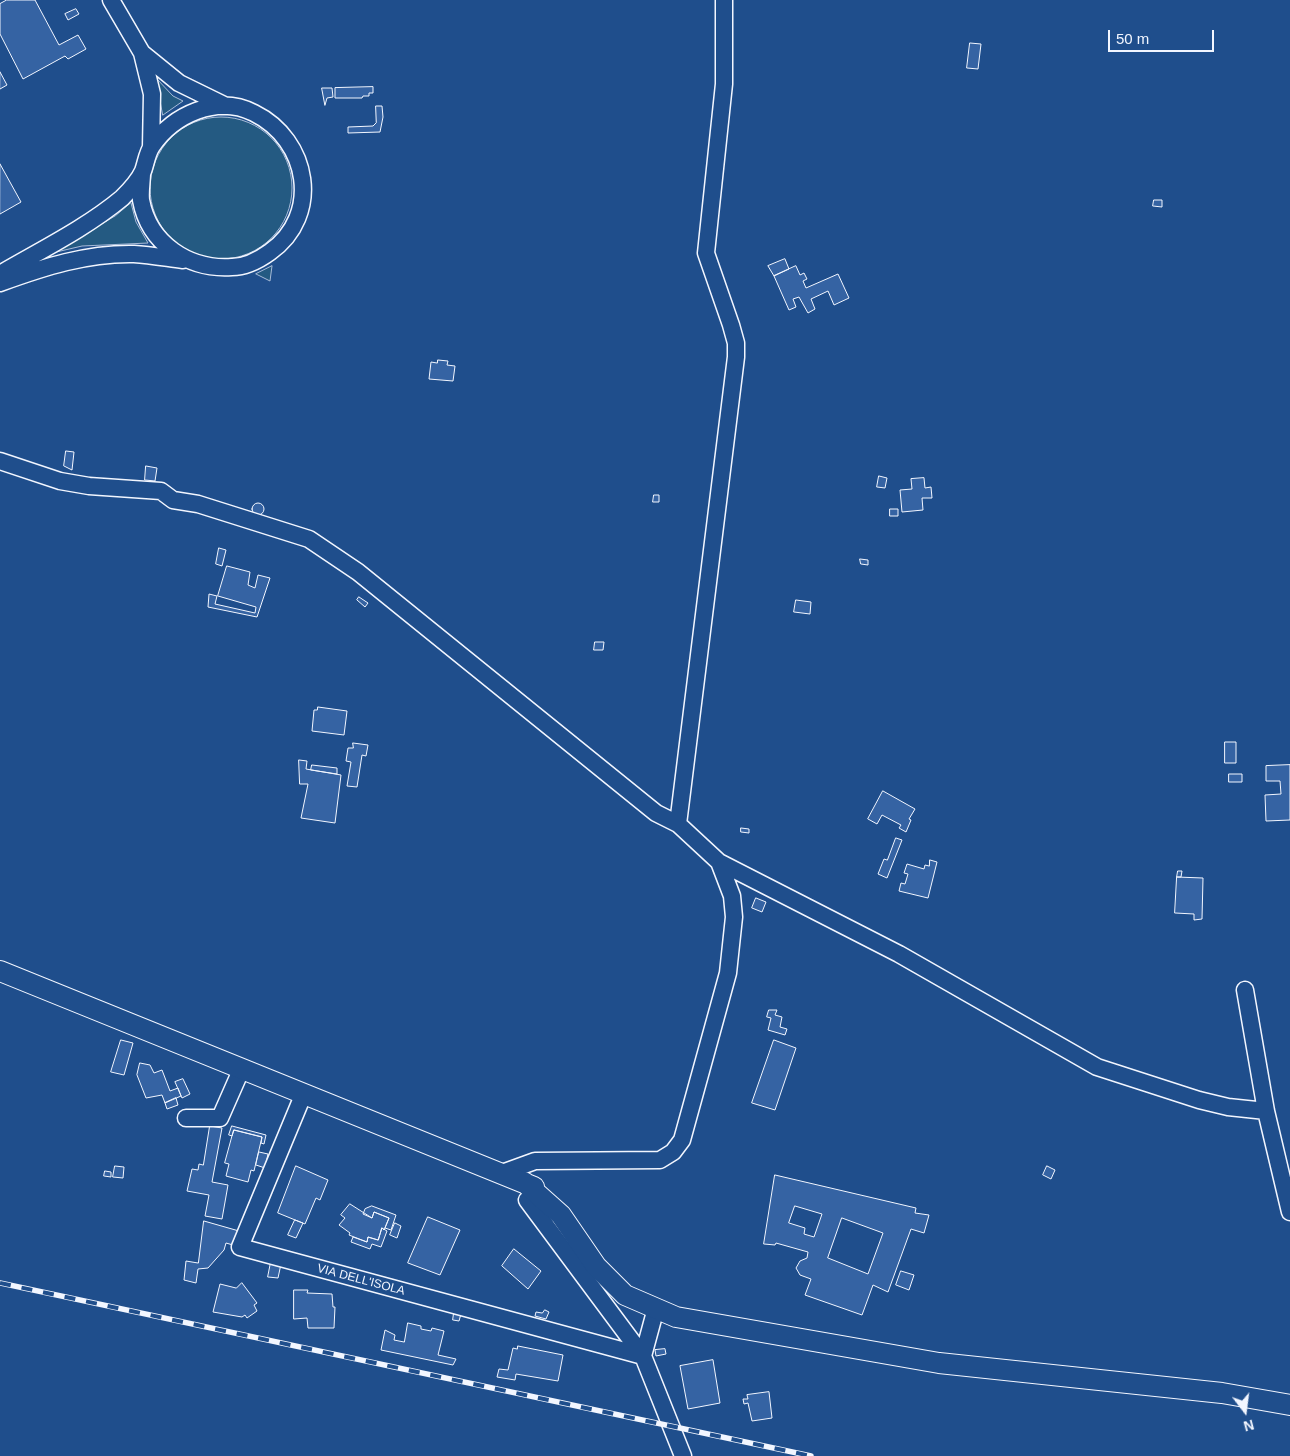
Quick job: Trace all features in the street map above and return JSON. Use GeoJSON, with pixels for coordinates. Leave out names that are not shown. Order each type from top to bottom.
{"type":"FeatureCollection","features":[{"type":"Feature","properties":{"kind":"main road"},"geometry":{"type":"LineString","coordinates":[[0,971],[502,1173],[561,1215],[596,1266],[625,1295],[676,1317],[939,1363],[1222,1392],[1290,1405]]}},
{"type":"Feature","properties":{"kind":"street"},"geometry":{"type":"LineString","coordinates":[[111,0],[142,53],[152,94],[151,148]]}},
{"type":"Feature","properties":{"kind":"street"},"geometry":{"type":"LineString","coordinates":[[678,824],[736,357],[736,343],[731,325],[706,253],[724,84],[724,0]]}},
{"type":"Feature","properties":{"kind":"street"},"geometry":{"type":"LineString","coordinates":[[0,283],[41,268],[89,256],[134,254],[186,260],[215,268],[238,267],[260,259],[278,246],[293,228],[302,202],[303,174],[294,148],[276,126],[253,112],[226,106],[179,83],[142,53]]}},
{"type":"Feature","properties":{"kind":"street"},"geometry":{"type":"LineString","coordinates":[[186,260],[165,245],[149,224],[141,199],[142,173],[151,148],[164,130],[182,116],[203,108],[226,106]]}},
{"type":"Feature","properties":{"kind":"street"},"geometry":{"type":"LineString","coordinates":[[0,274],[102,213],[124,196],[142,173]]}},
{"type":"Feature","properties":{"kind":"street"},"geometry":{"type":"LineString","coordinates":[[0,461],[60,481],[90,486],[161,491],[173,500],[198,504],[310,539],[358,572],[656,813],[678,824],[719,862],[899,954],[1097,1067],[1199,1100],[1228,1107],[1266,1111]]}},
{"type":"Feature","properties":{"kind":"street"},"geometry":{"type":"LineString","coordinates":[[502,1173],[535,1161],[660,1160],[673,1152],[682,1140],[728,973],[734,917],[732,903],[719,862]]}},
{"type":"Feature","properties":{"kind":"street"},"geometry":{"type":"LineString","coordinates":[[1245,990],[1266,1111],[1290,1212]]}},
{"type":"Feature","properties":{"kind":"street"},"geometry":{"type":"LineString","coordinates":[[186,1118],[220,1118],[242,1068]]}},
{"type":"Feature","properties":{"kind":"street","name":"VIA DELL'ISOLA"},"geometry":{"type":"LineString","coordinates":[[304,1093],[240,1247],[643,1356]]}},
{"type":"Feature","properties":{"kind":"street"},"geometry":{"type":"LineString","coordinates":[[526,1191],[643,1356],[682,1456]]}},
{"type":"Feature","properties":{"kind":"street"},"geometry":{"type":"LineString","coordinates":[[643,1356],[656,1308]]}},
{"type":"Feature","properties":{"kind":"shaded area"},"geometry":{"type":"Polygon","coordinates":[[[156,78],[173,96],[183,101],[163,115],[156,78]]]}},
{"type":"Feature","properties":{"kind":"shaded area"},"geometry":{"type":"Polygon","coordinates":[[[221,117],[248,123],[260,129],[271,138],[280,149],[286,161],[292,188],[286,215],[280,227],[271,238],[260,247],[248,253],[221,259],[194,253],[182,247],[171,238],[162,227],[156,215],[150,188],[156,161],[162,149],[171,138],[182,129],[194,123],[221,117]]]}},
{"type":"Feature","properties":{"kind":"shaded area"},"geometry":{"type":"Polygon","coordinates":[[[131,203],[136,222],[148,243],[82,246],[52,253],[115,216],[131,203]]]}},
{"type":"Feature","properties":{"kind":"shaded area"},"geometry":{"type":"Polygon","coordinates":[[[272,266],[270,281],[256,274],[272,266]]]}},
{"type":"Feature","properties":{"kind":"building"},"geometry":{"type":"Polygon","coordinates":[[[7,0],[35,0],[59,45],[78,35],[86,49],[68,59],[65,56],[23,79],[0,34],[0,4],[7,0]]]}},
{"type":"Feature","properties":{"kind":"building"},"geometry":{"type":"Polygon","coordinates":[[[76,9],[79,14],[68,20],[65,14],[76,9]]]}},
{"type":"Feature","properties":{"kind":"building"},"geometry":{"type":"Polygon","coordinates":[[[970,43],[981,44],[978,69],[967,68],[970,43]]]}},
{"type":"Feature","properties":{"kind":"building"},"geometry":{"type":"Polygon","coordinates":[[[0,72],[7,85],[0,89],[0,72]]]}},
{"type":"Feature","properties":{"kind":"building"},"geometry":{"type":"Polygon","coordinates":[[[373,87],[373,93],[369,93],[369,96],[363,96],[362,98],[335,98],[335,88],[373,87]]]}},
{"type":"Feature","properties":{"kind":"building"},"geometry":{"type":"Polygon","coordinates":[[[322,88],[332,88],[333,97],[327,98],[325,105],[322,88]]]}},
{"type":"Feature","properties":{"kind":"building"},"geometry":{"type":"Polygon","coordinates":[[[376,106],[382,106],[383,117],[380,132],[348,133],[348,127],[373,126],[376,123],[376,106]]]}},
{"type":"Feature","properties":{"kind":"building"},"geometry":{"type":"Polygon","coordinates":[[[0,164],[21,202],[0,214],[0,164]]]}},
{"type":"Feature","properties":{"kind":"building"},"geometry":{"type":"Polygon","coordinates":[[[1154,200],[1162,200],[1162,207],[1153,206],[1154,200]]]}},
{"type":"Feature","properties":{"kind":"building"},"geometry":{"type":"Polygon","coordinates":[[[785,259],[789,269],[774,276],[768,266],[785,259]]]}},
{"type":"Feature","properties":{"kind":"building"},"geometry":{"type":"Polygon","coordinates":[[[796,266],[800,275],[804,273],[807,279],[803,281],[806,288],[838,274],[849,298],[834,305],[828,291],[811,299],[815,309],[808,313],[799,297],[793,299],[796,307],[789,310],[774,276],[796,266]]]}},
{"type":"Feature","properties":{"kind":"building"},"geometry":{"type":"Polygon","coordinates":[[[438,360],[448,361],[447,365],[455,366],[453,381],[429,379],[431,362],[437,363],[438,360]]]}},
{"type":"Feature","properties":{"kind":"building"},"geometry":{"type":"Polygon","coordinates":[[[66,451],[74,452],[72,470],[64,466],[66,451]]]}},
{"type":"Feature","properties":{"kind":"building"},"geometry":{"type":"Polygon","coordinates":[[[146,466],[157,468],[155,481],[145,480],[146,466]]]}},
{"type":"Feature","properties":{"kind":"building"},"geometry":{"type":"Polygon","coordinates":[[[879,476],[887,478],[885,488],[877,487],[879,476]]]}},
{"type":"Feature","properties":{"kind":"building"},"geometry":{"type":"Polygon","coordinates":[[[924,478],[925,488],[931,487],[932,498],[922,498],[923,510],[902,512],[900,490],[912,489],[911,479],[924,478]]]}},
{"type":"Feature","properties":{"kind":"building"},"geometry":{"type":"Polygon","coordinates":[[[654,495],[659,495],[659,502],[653,502],[654,495]]]}},
{"type":"Feature","properties":{"kind":"building"},"geometry":{"type":"Polygon","coordinates":[[[256,503],[260,503],[264,509],[260,515],[256,515],[252,511],[252,507],[256,503]]]}},
{"type":"Feature","properties":{"kind":"building"},"geometry":{"type":"Polygon","coordinates":[[[890,509],[898,509],[898,516],[890,516],[890,509]]]}},
{"type":"Feature","properties":{"kind":"building"},"geometry":{"type":"Polygon","coordinates":[[[219,548],[226,550],[222,566],[216,564],[219,548]]]}},
{"type":"Feature","properties":{"kind":"building"},"geometry":{"type":"Polygon","coordinates":[[[860,559],[868,560],[868,565],[861,564],[860,559]]]}},
{"type":"Feature","properties":{"kind":"building"},"geometry":{"type":"Polygon","coordinates":[[[227,566],[250,572],[248,585],[255,588],[258,575],[270,578],[257,617],[208,607],[209,594],[217,596],[215,604],[255,613],[256,607],[218,596],[227,566]]]}},
{"type":"Feature","properties":{"kind":"building"},"geometry":{"type":"Polygon","coordinates":[[[359,597],[368,603],[365,607],[357,600],[359,597]]]}},
{"type":"Feature","properties":{"kind":"building"},"geometry":{"type":"Polygon","coordinates":[[[796,600],[811,602],[810,614],[794,612],[796,600]]]}},
{"type":"Feature","properties":{"kind":"building"},"geometry":{"type":"Polygon","coordinates":[[[595,642],[604,642],[603,650],[594,650],[595,642]]]}},
{"type":"Feature","properties":{"kind":"building"},"geometry":{"type":"Polygon","coordinates":[[[318,707],[347,711],[344,735],[312,731],[314,710],[317,710],[318,707]]]}},
{"type":"Feature","properties":{"kind":"building"},"geometry":{"type":"Polygon","coordinates":[[[1225,742],[1236,742],[1236,763],[1225,763],[1225,742]]]}},
{"type":"Feature","properties":{"kind":"building"},"geometry":{"type":"Polygon","coordinates":[[[353,743],[368,745],[366,756],[362,755],[357,787],[347,786],[351,762],[346,761],[348,748],[353,748],[353,743]]]}},
{"type":"Feature","properties":{"kind":"building"},"geometry":{"type":"Polygon","coordinates":[[[299,760],[307,761],[306,769],[341,775],[335,823],[301,818],[308,784],[300,784],[299,760]]]}},
{"type":"Feature","properties":{"kind":"building"},"geometry":{"type":"Polygon","coordinates":[[[312,765],[337,768],[337,774],[311,770],[312,765]]]}},
{"type":"Feature","properties":{"kind":"building"},"geometry":{"type":"Polygon","coordinates":[[[1290,765],[1290,820],[1266,821],[1265,795],[1281,794],[1280,781],[1266,781],[1266,766],[1290,765]]]}},
{"type":"Feature","properties":{"kind":"building"},"geometry":{"type":"Polygon","coordinates":[[[1229,774],[1242,774],[1242,782],[1229,782],[1229,774]]]}},
{"type":"Feature","properties":{"kind":"building"},"geometry":{"type":"Polygon","coordinates":[[[883,791],[915,809],[909,819],[911,820],[906,832],[899,828],[901,825],[882,815],[877,824],[868,819],[883,791]]]}},
{"type":"Feature","properties":{"kind":"building"},"geometry":{"type":"Polygon","coordinates":[[[741,828],[749,829],[749,833],[741,832],[741,828]]]}},
{"type":"Feature","properties":{"kind":"building"},"geometry":{"type":"Polygon","coordinates":[[[896,838],[902,840],[887,878],[878,874],[884,859],[887,860],[896,838]]]}},
{"type":"Feature","properties":{"kind":"building"},"geometry":{"type":"Polygon","coordinates":[[[930,860],[937,862],[928,898],[899,891],[901,883],[905,884],[908,874],[904,873],[907,864],[924,869],[925,865],[929,866],[930,860]]]}},
{"type":"Feature","properties":{"kind":"building"},"geometry":{"type":"Polygon","coordinates":[[[1178,871],[1182,871],[1181,877],[1177,877],[1178,871]]]}},
{"type":"Feature","properties":{"kind":"building"},"geometry":{"type":"Polygon","coordinates":[[[1177,877],[1203,878],[1202,919],[1194,920],[1194,914],[1175,913],[1177,877]]]}},
{"type":"Feature","properties":{"kind":"building"},"geometry":{"type":"Polygon","coordinates":[[[756,898],[766,902],[762,912],[752,908],[756,898]]]}},
{"type":"Feature","properties":{"kind":"building"},"geometry":{"type":"Polygon","coordinates":[[[769,1010],[777,1010],[775,1015],[782,1017],[780,1027],[787,1029],[785,1035],[768,1030],[771,1018],[767,1017],[769,1010]]]}},
{"type":"Feature","properties":{"kind":"building"},"geometry":{"type":"Polygon","coordinates":[[[121,1040],[133,1043],[124,1075],[111,1072],[121,1040]]]}},
{"type":"Feature","properties":{"kind":"building"},"geometry":{"type":"Polygon","coordinates":[[[774,1040],[796,1048],[775,1110],[752,1103],[774,1040]]]}},
{"type":"Feature","properties":{"kind":"building"},"geometry":{"type":"Polygon","coordinates":[[[140,1063],[150,1065],[154,1073],[162,1070],[170,1091],[178,1088],[181,1096],[165,1103],[162,1095],[146,1098],[137,1075],[140,1063]]]}},
{"type":"Feature","properties":{"kind":"building"},"geometry":{"type":"Polygon","coordinates":[[[183,1079],[190,1094],[182,1098],[175,1082],[183,1079]]]}},
{"type":"Feature","properties":{"kind":"building"},"geometry":{"type":"Polygon","coordinates":[[[176,1098],[178,1105],[167,1109],[165,1103],[176,1098]]]}},
{"type":"Feature","properties":{"kind":"building"},"geometry":{"type":"Polygon","coordinates":[[[210,1126],[222,1128],[212,1182],[228,1185],[222,1219],[205,1216],[209,1195],[187,1191],[192,1169],[198,1170],[199,1164],[203,1165],[210,1126]]]}},
{"type":"Feature","properties":{"kind":"building"},"geometry":{"type":"Polygon","coordinates":[[[232,1126],[266,1135],[264,1144],[261,1143],[262,1137],[234,1130],[232,1136],[229,1135],[232,1126]]]}},
{"type":"Feature","properties":{"kind":"building"},"geometry":{"type":"Polygon","coordinates":[[[234,1130],[262,1137],[254,1171],[251,1170],[248,1182],[226,1176],[229,1164],[225,1163],[234,1130]]]}},
{"type":"Feature","properties":{"kind":"building"},"geometry":{"type":"Polygon","coordinates":[[[259,1152],[268,1154],[265,1168],[256,1165],[259,1152]]]}},
{"type":"Feature","properties":{"kind":"building"},"geometry":{"type":"Polygon","coordinates":[[[115,1166],[124,1167],[123,1178],[113,1177],[115,1166]]]}},
{"type":"Feature","properties":{"kind":"building"},"geometry":{"type":"Polygon","coordinates":[[[296,1166],[328,1180],[320,1200],[316,1198],[305,1224],[278,1213],[296,1166]]]}},
{"type":"Feature","properties":{"kind":"building"},"geometry":{"type":"Polygon","coordinates":[[[1047,1166],[1055,1170],[1051,1179],[1043,1175],[1047,1166]]]}},
{"type":"Feature","properties":{"kind":"building"},"geometry":{"type":"Polygon","coordinates":[[[105,1171],[111,1172],[111,1177],[104,1176],[105,1171]]]}},
{"type":"Feature","properties":{"kind":"building"},"geometry":{"type":"Polygon","coordinates":[[[775,1175],[916,1208],[915,1213],[929,1215],[924,1233],[911,1229],[888,1292],[873,1285],[862,1315],[805,1295],[811,1279],[800,1275],[796,1268],[800,1261],[807,1258],[808,1252],[776,1243],[775,1245],[764,1244],[775,1175]],[[795,1206],[789,1223],[805,1228],[804,1234],[814,1237],[822,1214],[795,1206]],[[842,1218],[828,1258],[868,1274],[883,1233],[842,1218]]]}},
{"type":"Feature","properties":{"kind":"building"},"geometry":{"type":"Polygon","coordinates":[[[350,1204],[372,1218],[374,1212],[389,1218],[384,1230],[382,1228],[378,1240],[368,1237],[367,1242],[349,1235],[350,1233],[339,1225],[345,1218],[341,1215],[350,1204]]]}},
{"type":"Feature","properties":{"kind":"building"},"geometry":{"type":"Polygon","coordinates":[[[372,1206],[396,1215],[391,1230],[385,1228],[389,1218],[374,1212],[372,1218],[363,1214],[365,1209],[372,1206]]]}},
{"type":"Feature","properties":{"kind":"building"},"geometry":{"type":"Polygon","coordinates":[[[428,1217],[460,1230],[440,1275],[408,1263],[428,1217]]]}},
{"type":"Feature","properties":{"kind":"building"},"geometry":{"type":"Polygon","coordinates":[[[295,1220],[303,1223],[296,1238],[288,1235],[295,1220]]]}},
{"type":"Feature","properties":{"kind":"building"},"geometry":{"type":"Polygon","coordinates":[[[204,1221],[239,1231],[233,1245],[226,1243],[224,1250],[208,1268],[198,1269],[196,1283],[184,1280],[186,1261],[198,1263],[204,1221]]]}},
{"type":"Feature","properties":{"kind":"building"},"geometry":{"type":"Polygon","coordinates":[[[395,1223],[401,1226],[397,1238],[390,1235],[395,1223]]]}},
{"type":"Feature","properties":{"kind":"building"},"geometry":{"type":"Polygon","coordinates":[[[382,1228],[387,1231],[381,1247],[372,1244],[370,1249],[351,1242],[353,1237],[367,1242],[368,1237],[378,1240],[382,1228]]]}},
{"type":"Feature","properties":{"kind":"building"},"geometry":{"type":"Polygon","coordinates":[[[514,1249],[541,1271],[528,1289],[502,1266],[514,1249]]]}},
{"type":"Feature","properties":{"kind":"building"},"geometry":{"type":"Polygon","coordinates":[[[271,1262],[281,1264],[278,1278],[268,1277],[271,1262]]]}},
{"type":"Feature","properties":{"kind":"building"},"geometry":{"type":"Polygon","coordinates":[[[901,1271],[914,1275],[909,1290],[896,1285],[901,1271]]]}},
{"type":"Feature","properties":{"kind":"building"},"geometry":{"type":"Polygon","coordinates":[[[242,1283],[257,1303],[254,1305],[257,1311],[247,1318],[245,1315],[242,1317],[213,1312],[220,1284],[236,1288],[242,1283]]]}},
{"type":"Feature","properties":{"kind":"building"},"geometry":{"type":"Polygon","coordinates":[[[294,1290],[308,1290],[307,1293],[332,1294],[333,1307],[335,1307],[334,1328],[308,1328],[307,1318],[294,1319],[294,1290]]]}},
{"type":"Feature","properties":{"kind":"building"},"geometry":{"type":"Polygon","coordinates":[[[545,1310],[549,1312],[546,1319],[535,1316],[536,1312],[542,1313],[545,1310]]]}},
{"type":"Feature","properties":{"kind":"building"},"geometry":{"type":"Polygon","coordinates":[[[454,1313],[461,1314],[459,1321],[453,1320],[454,1313]]]}},
{"type":"Feature","properties":{"kind":"building"},"geometry":{"type":"Polygon","coordinates":[[[408,1323],[421,1326],[421,1329],[431,1331],[432,1328],[444,1331],[438,1355],[456,1359],[453,1365],[381,1350],[385,1330],[395,1335],[394,1340],[404,1342],[408,1323]]]}},
{"type":"Feature","properties":{"kind":"building"},"geometry":{"type":"Polygon","coordinates":[[[518,1346],[563,1355],[558,1381],[516,1374],[515,1380],[497,1377],[499,1369],[508,1370],[513,1348],[517,1349],[518,1346]]]}},
{"type":"Feature","properties":{"kind":"building"},"geometry":{"type":"Polygon","coordinates":[[[665,1349],[666,1354],[656,1356],[655,1350],[665,1349]]]}},
{"type":"Feature","properties":{"kind":"building"},"geometry":{"type":"Polygon","coordinates":[[[713,1360],[720,1403],[688,1409],[680,1366],[713,1360]]]}},
{"type":"Feature","properties":{"kind":"building"},"geometry":{"type":"Polygon","coordinates":[[[769,1392],[772,1418],[752,1421],[748,1403],[744,1404],[743,1399],[748,1399],[747,1395],[769,1392]]]}},
{"type":"Feature","properties":{"kind":"railway"},"geometry":{"type":"LineString","coordinates":[[0,1283],[811,1456]]}}]}
